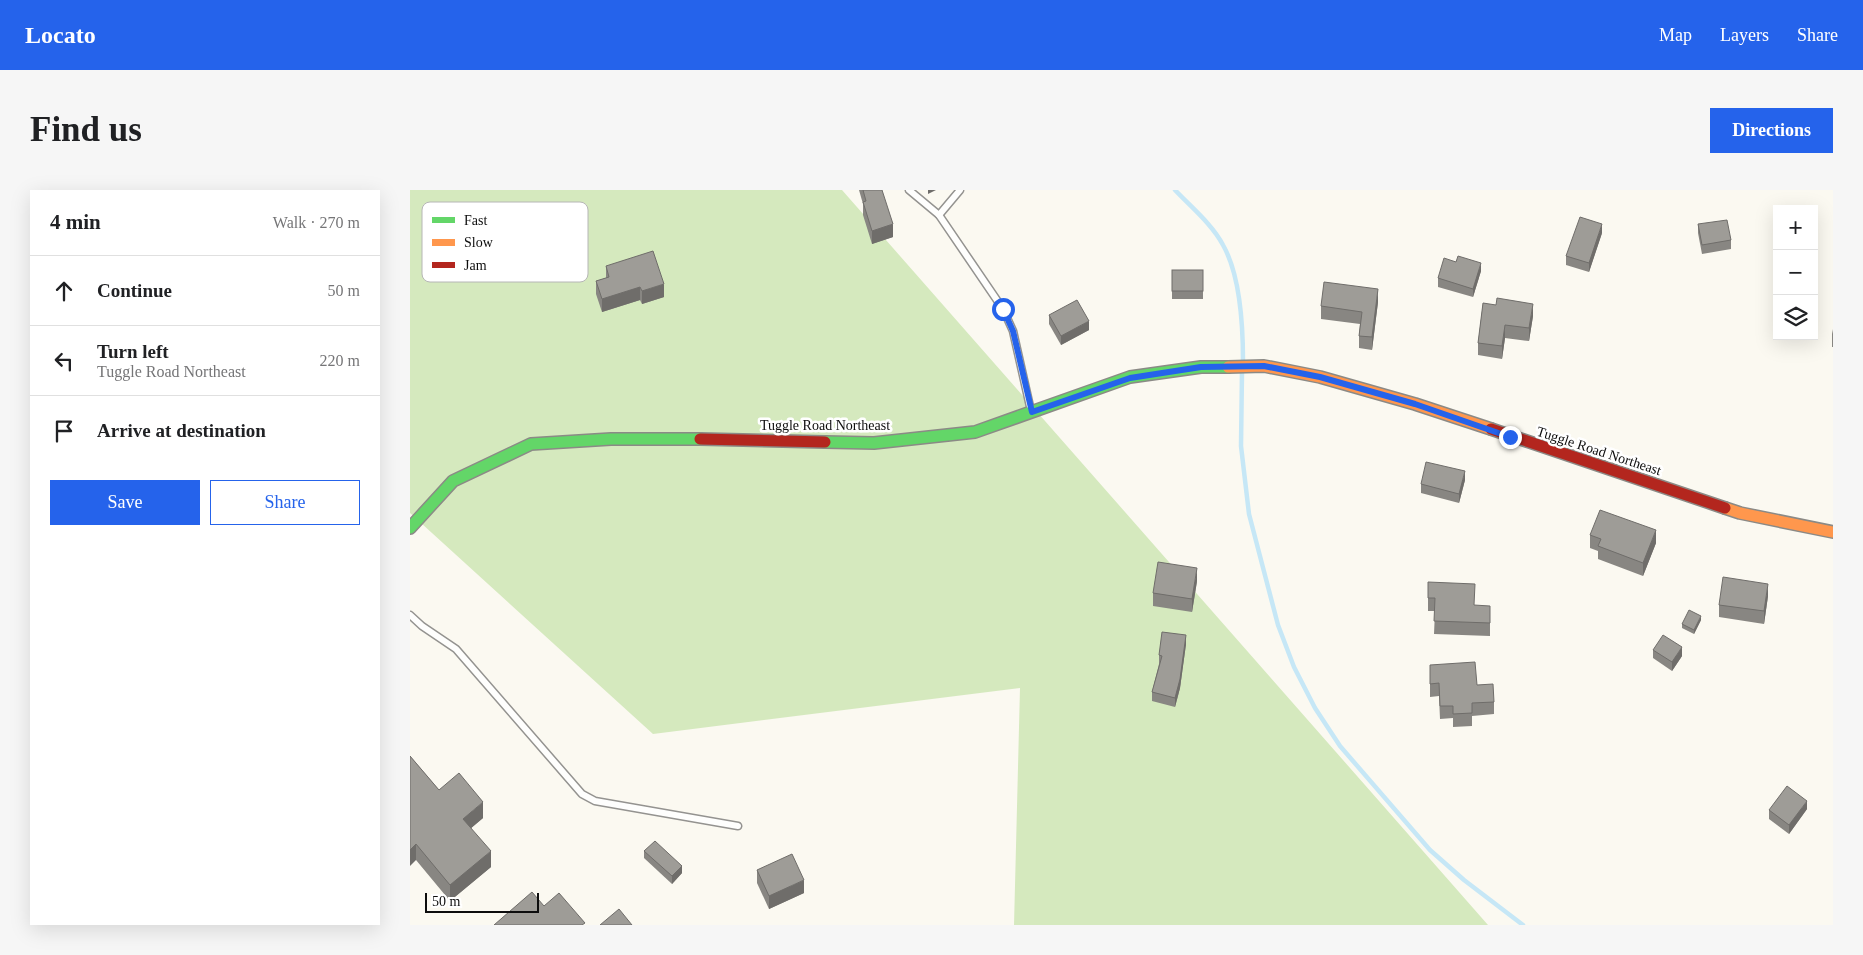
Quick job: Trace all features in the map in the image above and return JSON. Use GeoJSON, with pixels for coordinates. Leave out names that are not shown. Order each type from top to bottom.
{"type":"FeatureCollection","features":[{"type":"Feature","properties":{"kind":"street","name":"Tuggle Road Northeast"},"geometry":{"type":"LineString","coordinates":[[410,528],[453,482],[531,444],[666,438],[874,443],[975,432],[1130,378],[1201,367],[1264,366],[1320,377],[1415,404],[1740,514],[1833,532]]}},
{"type":"Feature","properties":{"kind":"lane"},"geometry":{"type":"LineString","coordinates":[[909,190],[939,215],[1003,309],[1013,331],[1032,412]]}},
{"type":"Feature","properties":{"kind":"lane"},"geometry":{"type":"LineString","coordinates":[[939,215],[960,190]]}},
{"type":"Feature","properties":{"kind":"lane"},"geometry":{"type":"LineString","coordinates":[[410,616],[456,649],[582,794],[595,800],[738,826]]}},
{"type":"Feature","properties":{"kind":"green space"},"geometry":{"type":"Polygon","coordinates":[[[410,190],[842,190],[1488,925],[1014,925],[1020,688],[653,734],[410,513],[410,190]]]}},
{"type":"Feature","properties":{"kind":"building"},"geometry":{"type":"Polygon","coordinates":[[[863,190],[882,190],[893,224],[872,231],[863,202],[866,201],[863,190]]]}},
{"type":"Feature","properties":{"kind":"building"},"geometry":{"type":"Polygon","coordinates":[[[1580,217],[1602,224],[1589,263],[1566,256],[1580,217]]]}},
{"type":"Feature","properties":{"kind":"building"},"geometry":{"type":"Polygon","coordinates":[[[1727,220],[1731,240],[1702,245],[1698,224],[1727,220]]]}},
{"type":"Feature","properties":{"kind":"building"},"geometry":{"type":"Polygon","coordinates":[[[653,251],[664,284],[642,291],[640,287],[602,299],[596,281],[609,277],[606,266],[653,251]]]}},
{"type":"Feature","properties":{"kind":"building"},"geometry":{"type":"Polygon","coordinates":[[[1458,256],[1481,263],[1473,289],[1438,278],[1444,258],[1456,262],[1458,256]]]}},
{"type":"Feature","properties":{"kind":"building"},"geometry":{"type":"Polygon","coordinates":[[[1172,270],[1203,270],[1203,291],[1172,291],[1172,270]]]}},
{"type":"Feature","properties":{"kind":"building"},"geometry":{"type":"Polygon","coordinates":[[[1324,282],[1378,289],[1372,337],[1359,336],[1362,312],[1321,306],[1324,282]]]}},
{"type":"Feature","properties":{"kind":"building"},"geometry":{"type":"Polygon","coordinates":[[[1497,298],[1533,304],[1529,328],[1505,325],[1502,346],[1478,343],[1483,303],[1496,305],[1497,298]]]}},
{"type":"Feature","properties":{"kind":"building"},"geometry":{"type":"Polygon","coordinates":[[[1077,300],[1089,321],[1061,336],[1049,315],[1077,300]]]}},
{"type":"Feature","properties":{"kind":"building"},"geometry":{"type":"Polygon","coordinates":[[[1426,462],[1465,471],[1459,494],[1421,484],[1426,462]]]}},
{"type":"Feature","properties":{"kind":"building"},"geometry":{"type":"Polygon","coordinates":[[[1600,510],[1656,530],[1643,563],[1598,546],[1601,539],[1590,535],[1600,510]]]}},
{"type":"Feature","properties":{"kind":"building"},"geometry":{"type":"Polygon","coordinates":[[[1158,562],[1197,568],[1192,599],[1153,593],[1158,562]]]}},
{"type":"Feature","properties":{"kind":"building"},"geometry":{"type":"Polygon","coordinates":[[[1723,577],[1768,584],[1764,611],[1719,605],[1723,577]]]}},
{"type":"Feature","properties":{"kind":"building"},"geometry":{"type":"Polygon","coordinates":[[[1428,582],[1475,584],[1474,605],[1490,606],[1490,623],[1434,621],[1435,598],[1428,598],[1428,582]]]}},
{"type":"Feature","properties":{"kind":"building"},"geometry":{"type":"Polygon","coordinates":[[[1689,610],[1701,616],[1694,630],[1682,624],[1689,610]]]}},
{"type":"Feature","properties":{"kind":"building"},"geometry":{"type":"Polygon","coordinates":[[[1162,632],[1186,635],[1180,679],[1175,698],[1152,692],[1162,656],[1159,655],[1162,632]]]}},
{"type":"Feature","properties":{"kind":"building"},"geometry":{"type":"Polygon","coordinates":[[[1663,635],[1682,647],[1672,662],[1653,650],[1663,635]]]}},
{"type":"Feature","properties":{"kind":"building"},"geometry":{"type":"Polygon","coordinates":[[[1475,662],[1477,685],[1493,684],[1494,702],[1472,703],[1472,713],[1453,714],[1453,706],[1440,706],[1439,683],[1430,684],[1430,665],[1475,662]]]}},
{"type":"Feature","properties":{"kind":"building"},"geometry":{"type":"Polygon","coordinates":[[[410,756],[439,790],[459,773],[483,802],[463,819],[491,851],[450,885],[416,844],[410,850],[410,756]]]}},
{"type":"Feature","properties":{"kind":"building"},"geometry":{"type":"Polygon","coordinates":[[[1787,786],[1807,801],[1789,825],[1769,810],[1787,786]]]}},
{"type":"Feature","properties":{"kind":"building"},"geometry":{"type":"Polygon","coordinates":[[[655,841],[682,866],[672,876],[644,851],[655,841]]]}},
{"type":"Feature","properties":{"kind":"building"},"geometry":{"type":"Polygon","coordinates":[[[792,854],[804,880],[769,896],[757,870],[792,854]]]}},
{"type":"Feature","properties":{"kind":"building"},"geometry":{"type":"Polygon","coordinates":[[[532,892],[544,906],[559,893],[585,923],[582,925],[494,925],[532,892]]]}},
{"type":"Feature","properties":{"kind":"building"},"geometry":{"type":"Polygon","coordinates":[[[619,909],[632,925],[600,925],[619,909]]]}},
{"type":"Feature","properties":{"kind":"waterway"},"geometry":{"type":"LineString","coordinates":[[1175,190],[1213,230],[1229,257],[1237,286],[1243,361]]}},
{"type":"Feature","properties":{"kind":"waterway"},"geometry":{"type":"LineString","coordinates":[[1242,371],[1241,446],[1249,514],[1278,625],[1294,667],[1315,708],[1340,746],[1430,850],[1464,880],[1523,925]]}},
{"type":"Feature","properties":{"kind":"traffic: fast"},"geometry":{"type":"LineString","coordinates":[[825,442],[874,443],[975,432],[1130,377],[1201,367],[1228,367]]}},
{"type":"Feature","properties":{"kind":"traffic: fast"},"geometry":{"type":"LineString","coordinates":[[410,528],[453,481],[531,444],[611,439],[700,439]]}},
{"type":"Feature","properties":{"kind":"traffic: slow"},"geometry":{"type":"LineString","coordinates":[[1228,367],[1264,366],[1320,377],[1415,404],[1491,429]]}},
{"type":"Feature","properties":{"kind":"traffic: slow"},"geometry":{"type":"LineString","coordinates":[[1725,508],[1740,513],[1833,532]]}},
{"type":"Feature","properties":{"kind":"traffic: jam"},"geometry":{"type":"LineString","coordinates":[[1491,429],[1725,508]]}},
{"type":"Feature","properties":{"kind":"traffic: jam"},"geometry":{"type":"LineString","coordinates":[[700,439],[825,442]]}},
{"type":"Feature","properties":{"kind":"route"},"geometry":{"type":"LineString","coordinates":[[1003,309],[1013,331],[1032,412],[1130,378],[1201,367],[1264,366],[1320,377],[1415,404],[1510,437]]}}]}
